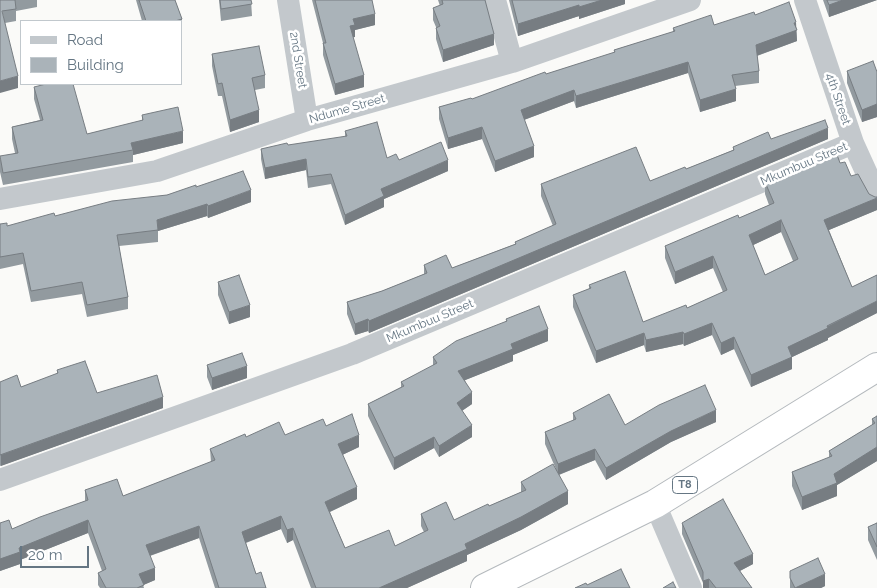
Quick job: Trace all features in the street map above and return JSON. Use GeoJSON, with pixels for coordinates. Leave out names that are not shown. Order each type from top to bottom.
{"type":"FeatureCollection","features":[{"type":"Feature","properties":{"kind":"highway","name":"T8"},"geometry":{"type":"LineString","coordinates":[[485,588],[655,504],[877,367]]}},
{"type":"Feature","properties":{"kind":"street","name":"2nd Street"},"geometry":{"type":"LineString","coordinates":[[288,0],[307,120]]}},
{"type":"Feature","properties":{"kind":"street"},"geometry":{"type":"LineString","coordinates":[[495,0],[512,62]]}},
{"type":"Feature","properties":{"kind":"street","name":"Ndume Street"},"geometry":{"type":"LineString","coordinates":[[0,199],[157,171],[307,120],[512,62],[690,0]]}},
{"type":"Feature","properties":{"kind":"street","name":"4th Street"},"geometry":{"type":"LineString","coordinates":[[805,0],[853,143],[877,196]]}},
{"type":"Feature","properties":{"kind":"street","name":"Mkumbuu Street"},"geometry":{"type":"LineString","coordinates":[[0,480],[352,354],[853,143]]}},
{"type":"Feature","properties":{"kind":"street"},"geometry":{"type":"LineString","coordinates":[[655,504],[691,588]]}},
{"type":"Feature","properties":{"kind":"building"},"geometry":{"type":"Polygon","coordinates":[[[0,0],[15,0],[16,9],[2,11],[18,76],[0,81],[0,0]]]}},
{"type":"Feature","properties":{"kind":"building"},"geometry":{"type":"Polygon","coordinates":[[[139,0],[175,0],[182,19],[178,20],[146,20],[139,0]]]}},
{"type":"Feature","properties":{"kind":"building"},"geometry":{"type":"Polygon","coordinates":[[[220,0],[251,0],[252,4],[221,9],[220,0]]]}},
{"type":"Feature","properties":{"kind":"building"},"geometry":{"type":"Polygon","coordinates":[[[315,0],[372,0],[375,14],[353,19],[355,25],[350,26],[364,75],[335,84],[323,43],[326,43],[315,0]]]}},
{"type":"Feature","properties":{"kind":"building"},"geometry":{"type":"Polygon","coordinates":[[[442,0],[485,0],[494,34],[443,50],[436,28],[440,26],[433,8],[443,4],[442,0]]]}},
{"type":"Feature","properties":{"kind":"building"},"geometry":{"type":"Polygon","coordinates":[[[512,0],[602,0],[579,7],[579,5],[518,24],[512,0]]]}},
{"type":"Feature","properties":{"kind":"building"},"geometry":{"type":"Polygon","coordinates":[[[827,0],[843,0],[829,5],[827,0]]]}},
{"type":"Feature","properties":{"kind":"building"},"geometry":{"type":"Polygon","coordinates":[[[789,2],[797,30],[756,45],[759,71],[732,75],[736,89],[700,100],[688,62],[576,96],[574,90],[521,110],[534,146],[495,161],[482,127],[448,138],[439,107],[472,99],[545,72],[546,74],[615,52],[614,50],[675,31],[673,28],[711,15],[714,25],[754,12],[755,15],[789,2]]]}},
{"type":"Feature","properties":{"kind":"building"},"geometry":{"type":"Polygon","coordinates":[[[259,46],[265,75],[252,78],[259,110],[230,120],[222,83],[218,84],[212,54],[259,46]]]}},
{"type":"Feature","properties":{"kind":"building"},"geometry":{"type":"Polygon","coordinates":[[[873,61],[877,72],[877,104],[862,110],[847,71],[873,61]]]}},
{"type":"Feature","properties":{"kind":"building"},"geometry":{"type":"Polygon","coordinates":[[[42,85],[73,85],[87,134],[143,120],[142,115],[178,107],[183,131],[131,143],[133,150],[3,173],[0,156],[18,153],[12,127],[43,120],[34,87],[42,85]]]}},
{"type":"Feature","properties":{"kind":"building"},"geometry":{"type":"Polygon","coordinates":[[[825,120],[828,128],[369,321],[368,319],[355,324],[347,302],[382,291],[427,273],[424,265],[446,255],[452,268],[516,244],[515,242],[556,224],[541,184],[636,147],[650,181],[734,150],[733,147],[768,132],[771,139],[825,120]]]}},
{"type":"Feature","properties":{"kind":"building"},"geometry":{"type":"Polygon","coordinates":[[[377,122],[387,158],[396,154],[399,160],[441,142],[448,160],[381,189],[384,196],[345,215],[331,174],[308,177],[306,159],[265,168],[261,149],[287,143],[288,145],[347,136],[345,131],[377,122]]]}},
{"type":"Feature","properties":{"kind":"building"},"geometry":{"type":"Polygon","coordinates":[[[836,152],[840,163],[845,162],[851,176],[858,174],[869,194],[877,198],[824,220],[852,287],[877,275],[877,301],[788,347],[792,357],[751,375],[734,337],[721,343],[712,323],[684,334],[683,332],[646,340],[644,333],[596,351],[573,295],[591,288],[589,285],[625,271],[643,322],[686,305],[687,308],[727,290],[713,256],[675,272],[665,246],[738,215],[739,218],[774,203],[765,182],[836,152]],[[781,220],[749,235],[765,275],[798,259],[781,220]]]}},
{"type":"Feature","properties":{"kind":"building"},"geometry":{"type":"Polygon","coordinates":[[[243,171],[251,190],[208,206],[207,204],[157,220],[158,230],[117,235],[128,297],[87,305],[82,282],[31,291],[23,253],[0,257],[0,224],[7,223],[7,226],[54,213],[55,216],[112,201],[167,195],[243,171]]]}},
{"type":"Feature","properties":{"kind":"building"},"geometry":{"type":"Polygon","coordinates":[[[239,275],[250,305],[229,312],[218,282],[239,275]]]}},
{"type":"Feature","properties":{"kind":"building"},"geometry":{"type":"Polygon","coordinates":[[[539,306],[548,329],[511,344],[513,349],[458,371],[472,392],[457,403],[472,425],[439,446],[434,437],[394,458],[368,404],[404,386],[401,382],[437,363],[433,357],[456,341],[539,306]]]}},
{"type":"Feature","properties":{"kind":"building"},"geometry":{"type":"Polygon","coordinates":[[[242,353],[247,366],[212,378],[207,365],[242,353]]]}},
{"type":"Feature","properties":{"kind":"building"},"geometry":{"type":"Polygon","coordinates":[[[85,361],[97,393],[157,375],[163,397],[0,455],[0,382],[17,375],[21,387],[58,373],[57,370],[85,361]]]}},
{"type":"Feature","properties":{"kind":"building"},"geometry":{"type":"Polygon","coordinates":[[[705,385],[716,410],[671,431],[606,468],[595,449],[558,464],[545,432],[576,419],[573,413],[609,394],[625,425],[659,405],[705,385]]]}},
{"type":"Feature","properties":{"kind":"building"},"geometry":{"type":"Polygon","coordinates":[[[352,414],[359,435],[338,444],[357,487],[325,502],[345,548],[389,530],[395,546],[428,530],[421,514],[446,502],[454,520],[488,504],[489,506],[526,490],[521,482],[553,464],[568,491],[521,517],[465,544],[467,549],[379,588],[316,588],[293,528],[287,530],[281,516],[242,532],[256,574],[261,572],[266,588],[219,588],[199,526],[146,545],[155,568],[139,574],[144,585],[137,588],[106,588],[98,573],[106,569],[88,520],[19,548],[20,552],[0,559],[0,523],[9,520],[12,529],[88,500],[85,490],[117,479],[123,496],[215,460],[210,449],[245,434],[246,437],[279,422],[285,435],[323,419],[326,426],[352,414]]]}},
{"type":"Feature","properties":{"kind":"building"},"geometry":{"type":"Polygon","coordinates":[[[877,416],[877,447],[834,474],[837,483],[802,497],[792,472],[832,456],[829,451],[875,423],[872,419],[877,416]]]}},
{"type":"Feature","properties":{"kind":"building"},"geometry":{"type":"Polygon","coordinates":[[[723,499],[753,554],[734,563],[752,588],[716,588],[709,579],[703,581],[703,572],[682,523],[723,499]]]}},
{"type":"Feature","properties":{"kind":"building"},"geometry":{"type":"Polygon","coordinates":[[[877,523],[877,547],[868,527],[877,523]]]}},
{"type":"Feature","properties":{"kind":"building"},"geometry":{"type":"Polygon","coordinates":[[[818,558],[825,574],[795,588],[790,578],[790,571],[818,558]]]}},
{"type":"Feature","properties":{"kind":"building"},"geometry":{"type":"Polygon","coordinates":[[[621,569],[630,588],[575,588],[586,583],[587,585],[621,569]]]}},
{"type":"Feature","properties":{"kind":"building"},"geometry":{"type":"Polygon","coordinates":[[[673,582],[676,588],[663,588],[673,582]]]}}]}
